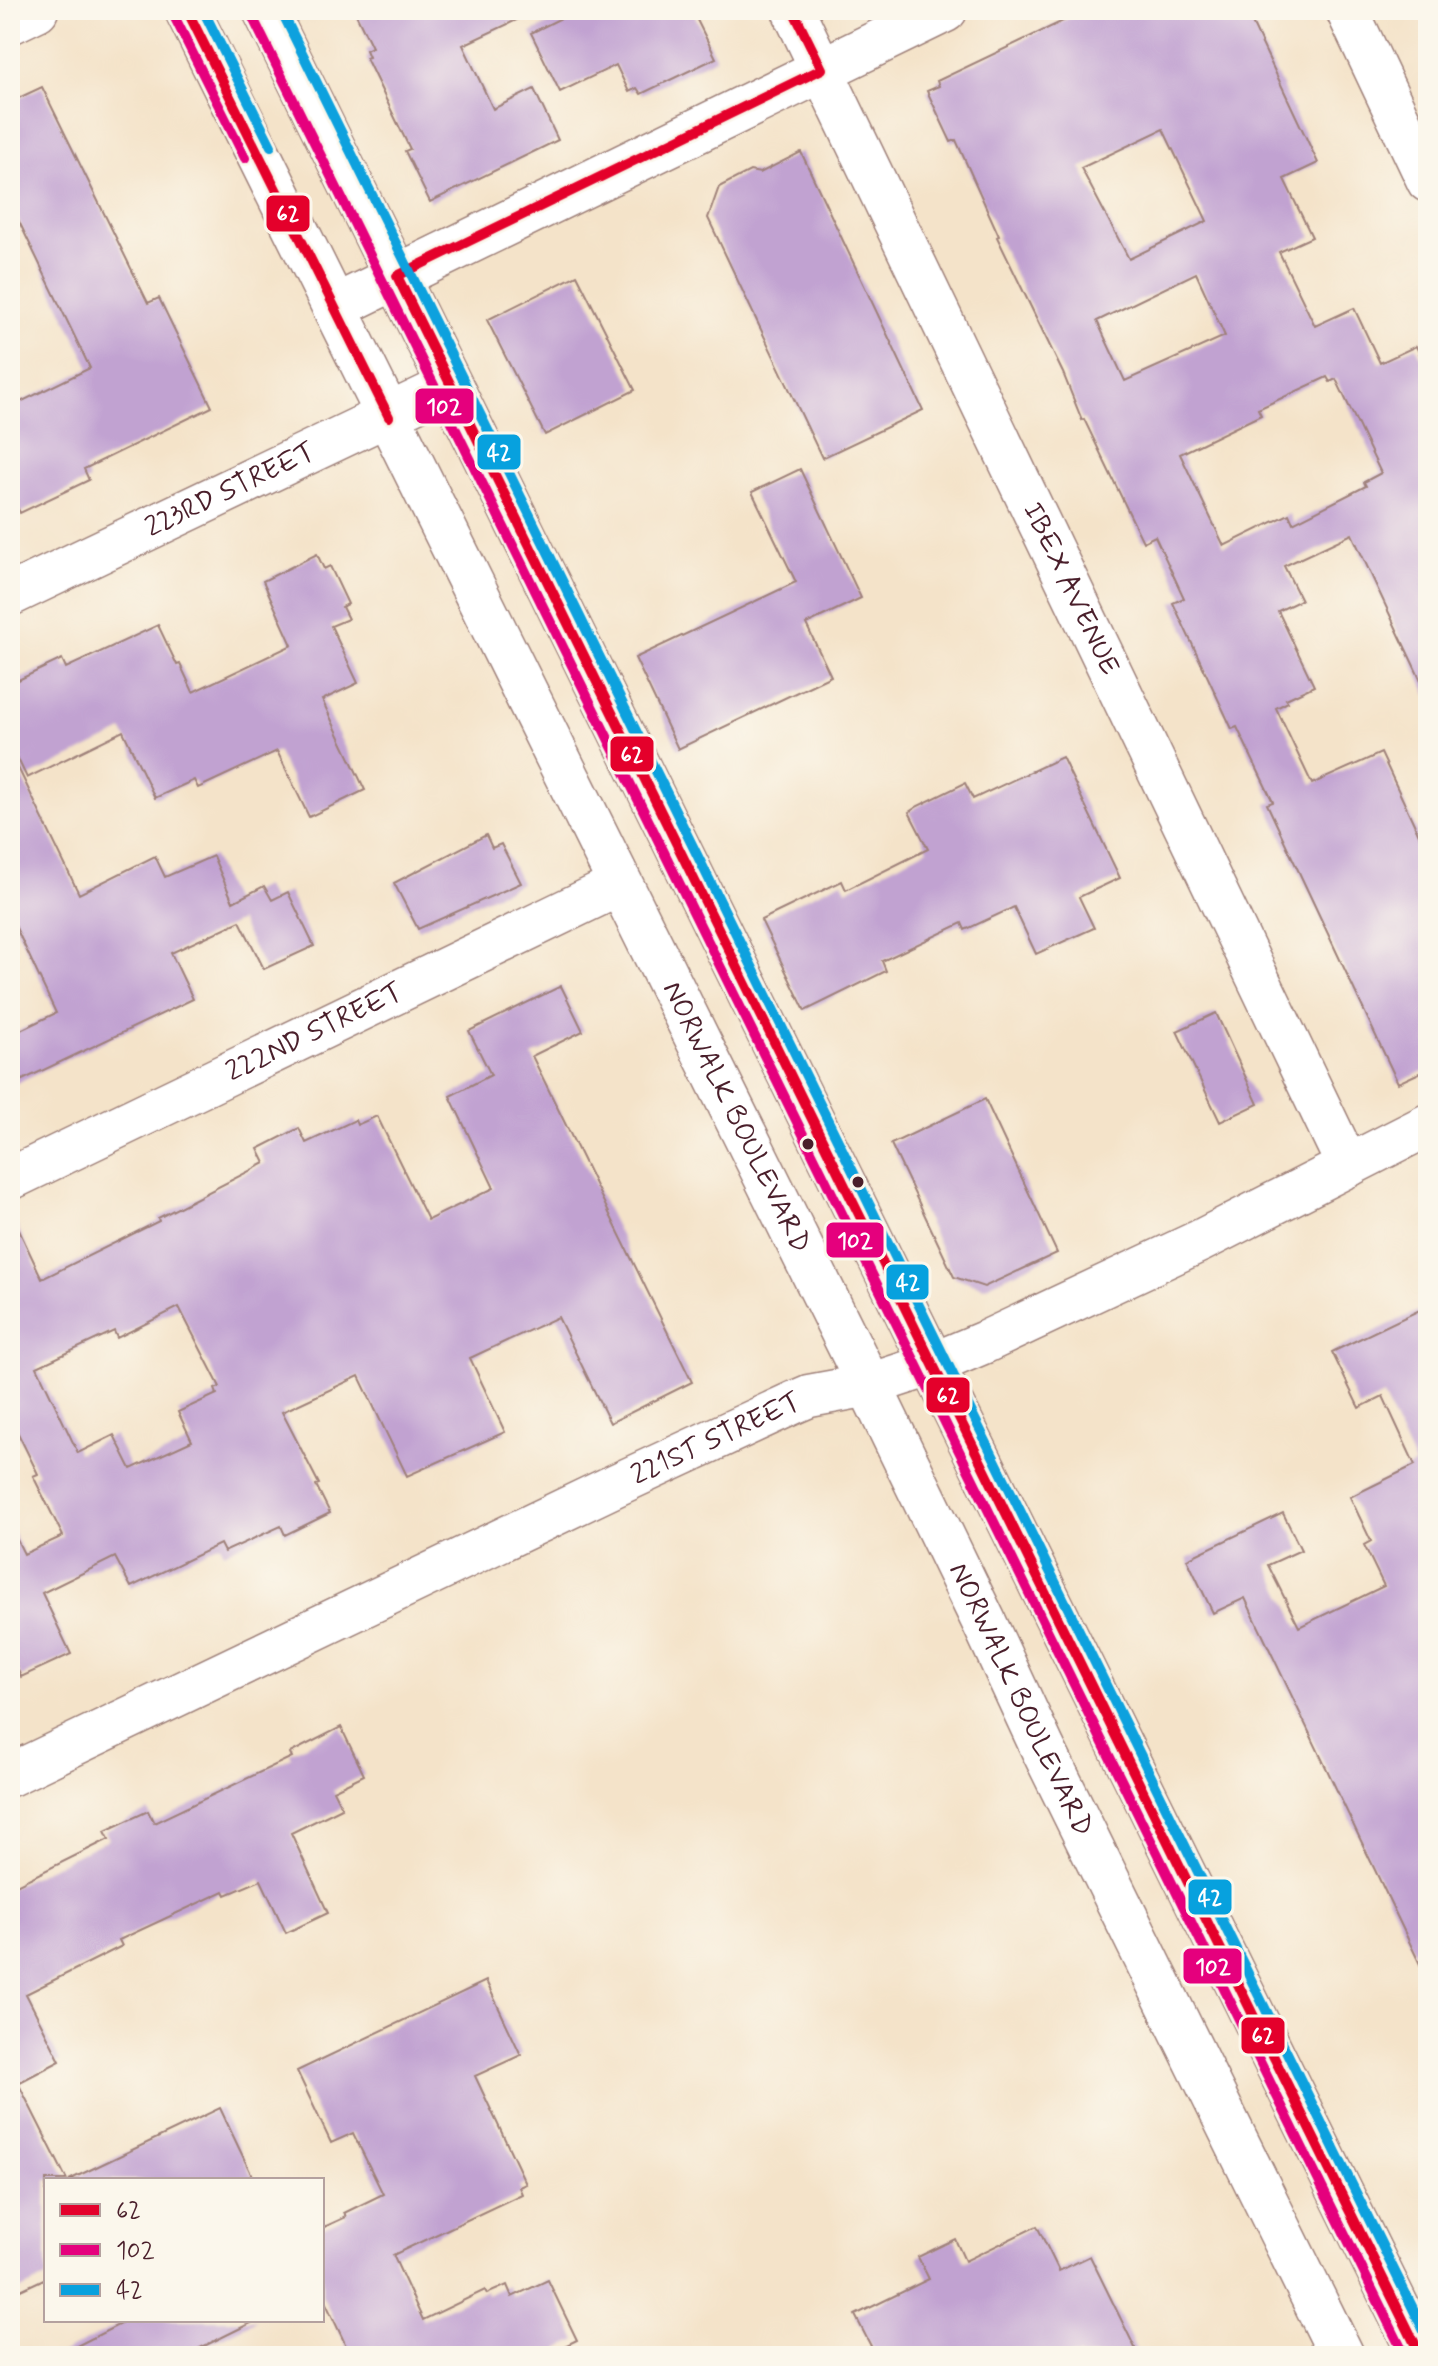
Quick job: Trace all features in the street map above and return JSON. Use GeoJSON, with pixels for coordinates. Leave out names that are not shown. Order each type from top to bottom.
{"type":"FeatureCollection","features":[{"type":"Feature","properties":{"kind":"main road","name":"NORWALK BOULEVARD"},"geometry":{"type":"LineString","coordinates":[[187,10],[869,1385],[1050,1763],[1342,2356]]}},
{"type":"Feature","properties":{"kind":"main road"},"geometry":{"type":"LineString","coordinates":[[265,10],[1421,2356]]}},
{"type":"Feature","properties":{"kind":"main road"},"geometry":{"type":"LineString","coordinates":[[335,307],[945,10]]}},
{"type":"Feature","properties":{"kind":"street"},"geometry":{"type":"LineString","coordinates":[[10,23],[37,10]]}},
{"type":"Feature","properties":{"kind":"street","name":"IBEX AVENUE"},"geometry":{"type":"LineString","coordinates":[[793,10],[1348,1166]]}},
{"type":"Feature","properties":{"kind":"street"},"geometry":{"type":"LineString","coordinates":[[1347,10],[1428,181]]}},
{"type":"Feature","properties":{"kind":"street","name":"223RD STREET"},"geometry":{"type":"LineString","coordinates":[[10,595],[450,385]]}},
{"type":"Feature","properties":{"kind":"street","name":"222ND STREET"},"geometry":{"type":"LineString","coordinates":[[10,1179],[621,884]]}},
{"type":"Feature","properties":{"kind":"street","name":"221ST STREET"},"geometry":{"type":"LineString","coordinates":[[10,1775],[795,1402],[809,1396],[869,1385],[933,1364],[1200,1241],[1428,1125]]}},
{"type":"Feature","properties":{"kind":"building"},"geometry":{"type":"Polygon","coordinates":[[[354,10],[538,10],[463,45],[493,109],[534,89],[558,140],[430,202],[405,151],[410,149],[366,58],[369,57],[366,50],[372,47],[354,10]]]}},
{"type":"Feature","properties":{"kind":"building"},"geometry":{"type":"Polygon","coordinates":[[[577,10],[692,10],[716,58],[641,94],[637,88],[629,92],[616,65],[560,92],[531,33],[577,10]]]}},
{"type":"Feature","properties":{"kind":"building"},"geometry":{"type":"Polygon","coordinates":[[[1086,10],[1246,10],[1318,163],[1284,179],[1312,237],[1279,252],[1315,326],[1354,308],[1380,363],[1416,346],[1428,371],[1428,696],[1352,534],[1284,566],[1301,600],[1278,611],[1314,686],[1286,699],[1288,702],[1276,708],[1312,784],[1381,753],[1428,854],[1428,1069],[1398,1083],[1267,804],[1273,802],[1237,727],[1232,729],[1173,603],[1184,598],[1155,536],[1143,542],[1082,420],[1063,373],[997,237],[956,140],[951,142],[927,91],[939,86],[937,81],[1086,10]],[[1163,129],[1081,168],[1129,259],[1207,221],[1163,129]],[[1196,273],[1097,321],[1125,381],[1225,336],[1196,273]],[[1327,377],[1258,409],[1261,415],[1180,454],[1224,546],[1289,514],[1293,523],[1366,486],[1364,482],[1381,473],[1336,379],[1330,382],[1327,377]]]}},
{"type":"Feature","properties":{"kind":"building"},"geometry":{"type":"Polygon","coordinates":[[[42,87],[148,303],[159,298],[212,407],[84,469],[89,480],[20,513],[10,493],[10,407],[90,368],[10,203],[10,102],[42,87]]]}},
{"type":"Feature","properties":{"kind":"building"},"geometry":{"type":"Polygon","coordinates":[[[801,152],[923,410],[822,458],[708,218],[719,187],[750,171],[760,173],[801,152]]]}},
{"type":"Feature","properties":{"kind":"building"},"geometry":{"type":"Polygon","coordinates":[[[577,275],[635,390],[545,435],[487,320],[577,275]]]}},
{"type":"Feature","properties":{"kind":"building"},"geometry":{"type":"Polygon","coordinates":[[[800,469],[861,598],[806,624],[831,676],[678,749],[635,658],[796,582],[752,492],[800,469]]]}},
{"type":"Feature","properties":{"kind":"building"},"geometry":{"type":"Polygon","coordinates":[[[317,554],[324,569],[330,566],[348,604],[342,607],[348,619],[331,626],[358,683],[322,700],[365,790],[309,817],[277,751],[198,788],[194,780],[155,798],[123,731],[27,778],[10,742],[10,684],[62,659],[66,668],[158,625],[193,692],[292,645],[263,581],[317,554]]]}},
{"type":"Feature","properties":{"kind":"building"},"geometry":{"type":"Polygon","coordinates":[[[10,751],[79,894],[155,856],[165,877],[213,856],[233,902],[264,886],[272,900],[288,892],[314,946],[264,969],[240,921],[171,953],[193,999],[10,1086],[10,1035],[56,1013],[10,915],[10,751]]]}},
{"type":"Feature","properties":{"kind":"building"},"geometry":{"type":"Polygon","coordinates":[[[1062,757],[1120,878],[1079,897],[1094,928],[1036,954],[1014,907],[965,930],[962,923],[882,961],[886,971],[805,1011],[761,920],[842,881],[846,890],[928,849],[909,812],[918,806],[965,783],[973,799],[1062,757]]]}},
{"type":"Feature","properties":{"kind":"building"},"geometry":{"type":"Polygon","coordinates":[[[486,835],[492,848],[501,844],[521,883],[418,929],[394,883],[486,835]]]}},
{"type":"Feature","properties":{"kind":"building"},"geometry":{"type":"Polygon","coordinates":[[[561,986],[583,1031],[532,1056],[692,1382],[610,1423],[558,1317],[470,1358],[505,1432],[407,1476],[359,1376],[282,1412],[319,1484],[316,1485],[330,1513],[285,1535],[281,1526],[224,1552],[220,1544],[131,1587],[115,1557],[42,1593],[71,1654],[21,1677],[10,1653],[10,1526],[24,1554],[63,1536],[33,1476],[38,1474],[10,1417],[10,1211],[42,1279],[159,1221],[158,1218],[265,1163],[258,1149],[299,1128],[306,1143],[355,1120],[357,1125],[377,1116],[428,1220],[494,1188],[450,1096],[491,1075],[469,1031],[561,986]],[[179,1307],[117,1338],[114,1331],[37,1367],[78,1453],[114,1435],[131,1469],[192,1441],[178,1412],[217,1394],[215,1389],[220,1387],[179,1307]]]}},
{"type":"Feature","properties":{"kind":"building"},"geometry":{"type":"Polygon","coordinates":[[[1216,1013],[1258,1104],[1220,1122],[1177,1031],[1216,1013]]]}},
{"type":"Feature","properties":{"kind":"building"},"geometry":{"type":"Polygon","coordinates":[[[985,1099],[1057,1253],[984,1287],[954,1277],[891,1144],[985,1099]]]}},
{"type":"Feature","properties":{"kind":"building"},"geometry":{"type":"Polygon","coordinates":[[[1428,1306],[1428,1981],[1245,1598],[1213,1613],[1187,1559],[1283,1513],[1301,1550],[1268,1565],[1299,1627],[1384,1586],[1364,1545],[1371,1541],[1350,1497],[1415,1465],[1383,1396],[1359,1408],[1332,1352],[1428,1306]]]}},
{"type":"Feature","properties":{"kind":"building"},"geometry":{"type":"Polygon","coordinates":[[[341,1727],[364,1775],[333,1790],[342,1808],[291,1833],[328,1913],[286,1933],[261,1880],[226,1895],[224,1891],[119,1940],[122,1946],[26,1994],[60,2061],[18,2083],[66,2178],[44,2178],[44,2279],[10,2295],[10,1888],[109,1839],[105,1831],[148,1811],[154,1823],[292,1757],[290,1753],[341,1727]]]}},
{"type":"Feature","properties":{"kind":"building"},"geometry":{"type":"Polygon","coordinates":[[[486,1981],[521,2055],[475,2076],[526,2184],[519,2187],[522,2194],[393,2255],[423,2320],[485,2290],[487,2294],[507,2285],[512,2297],[548,2280],[577,2340],[544,2356],[346,2356],[350,2354],[324,2299],[324,2227],[346,2217],[344,2213],[383,2194],[353,2133],[331,2143],[297,2071],[486,1981]]]}},
{"type":"Feature","properties":{"kind":"building"},"geometry":{"type":"Polygon","coordinates":[[[220,2108],[253,2178],[73,2178],[220,2108]]]}},
{"type":"Feature","properties":{"kind":"building"},"geometry":{"type":"Polygon","coordinates":[[[1037,2226],[1059,2271],[1090,2256],[1139,2356],[876,2356],[855,2315],[929,2279],[918,2257],[955,2239],[965,2261],[1037,2226]]]}},
{"type":"Feature","properties":{"kind":"building"},"geometry":{"type":"Polygon","coordinates":[[[124,2322],[253,2322],[184,2356],[57,2356],[124,2322]]]}},
{"type":"Feature","properties":{"kind":"transit line","name":"62"},"geometry":{"type":"LineString","coordinates":[[187,10],[389,417]]}},
{"type":"Feature","properties":{"kind":"transit line","name":"42"},"geometry":{"type":"LineString","coordinates":[[203,10],[271,146]]}},
{"type":"Feature","properties":{"kind":"transit line","name":"42"},"geometry":{"type":"LineString","coordinates":[[281,10],[1428,2339]]}},
{"type":"Feature","properties":{"kind":"transit line","name":"62"},"geometry":{"type":"LineString","coordinates":[[793,10],[822,69],[397,276],[1421,2356]]}},
{"type":"Feature","properties":{"kind":"transit line","name":"102"},"geometry":{"type":"LineString","coordinates":[[174,16],[245,158]]}},
{"type":"Feature","properties":{"kind":"transit line","name":"102"},"geometry":{"type":"LineString","coordinates":[[252,16],[1405,2356]]}}]}
